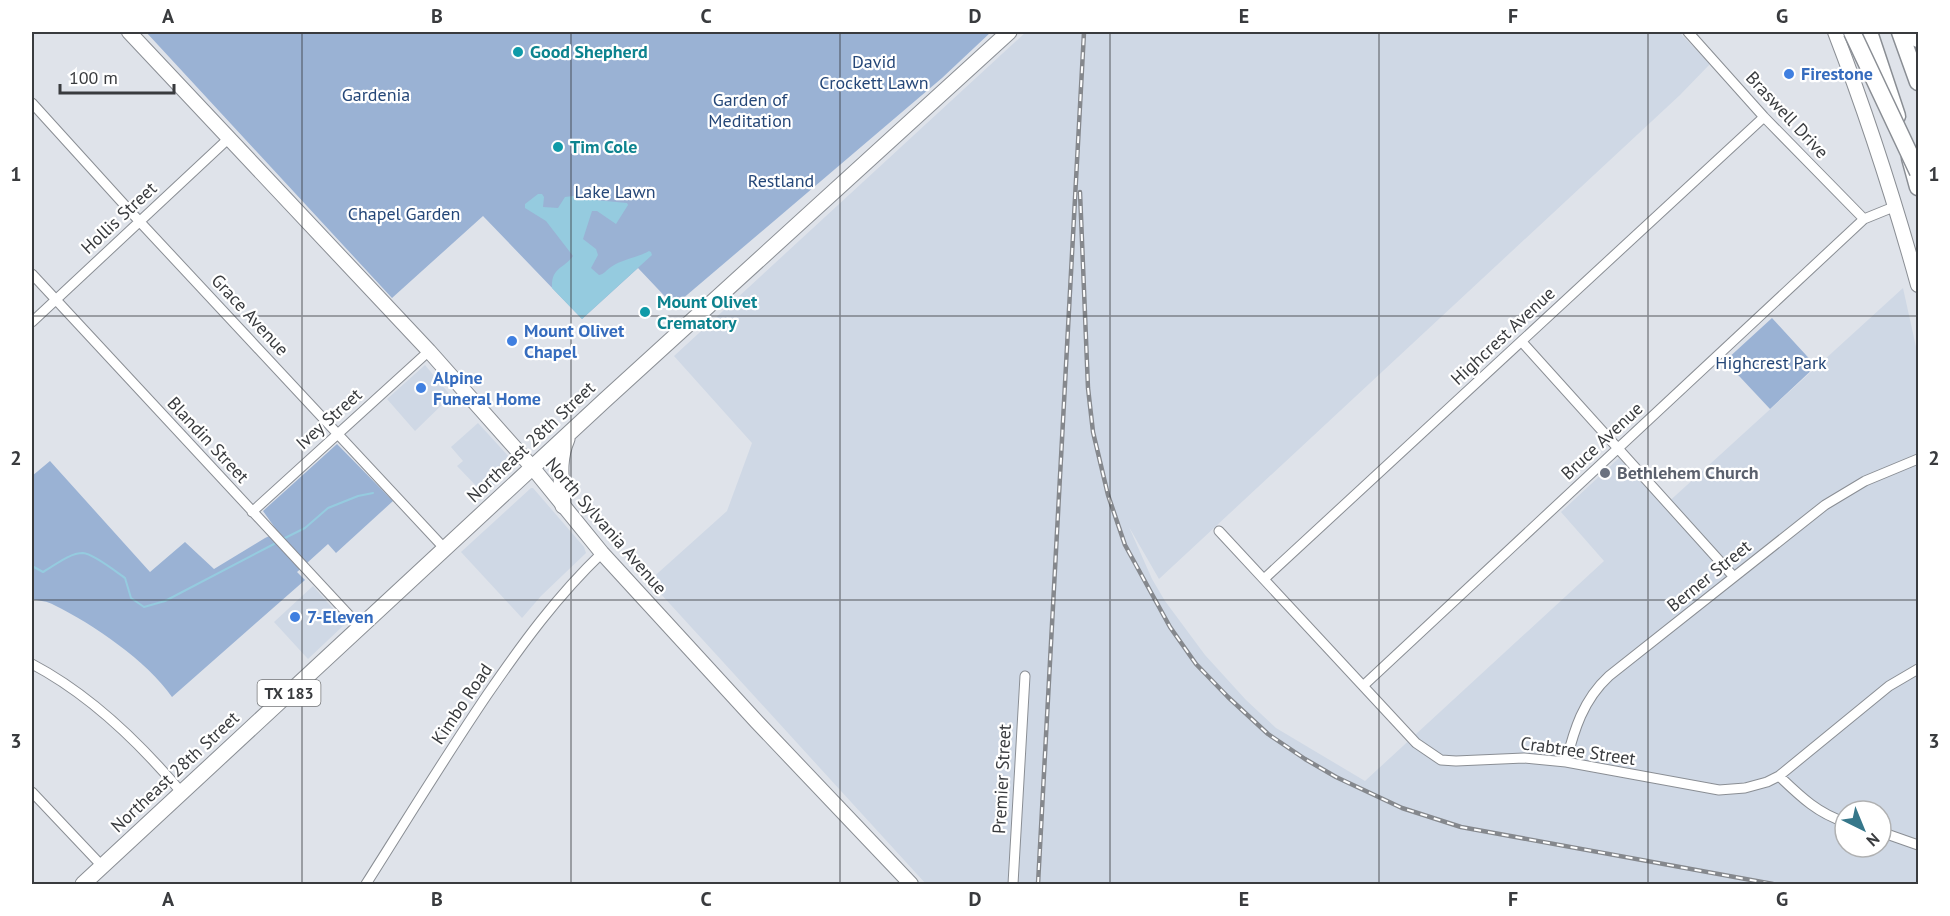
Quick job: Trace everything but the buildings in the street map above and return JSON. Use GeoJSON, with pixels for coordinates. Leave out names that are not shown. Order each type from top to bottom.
{"type":"FeatureCollection","features":[{"type":"Feature","properties":{"kind":"highway"},"geometry":{"type":"LineString","coordinates":[[1852,32],[1918,172]]}},
{"type":"Feature","properties":{"kind":"highway"},"geometry":{"type":"LineString","coordinates":[[1869,32],[1918,187]]}},
{"type":"Feature","properties":{"kind":"highway"},"geometry":{"type":"LineString","coordinates":[[1900,32],[1918,82]]}},
{"type":"Feature","properties":{"kind":"highway"},"geometry":{"type":"LineString","coordinates":[[1916,32],[1918,39]]}},
{"type":"Feature","properties":{"kind":"main road","name":"North Sylvania Avenue"},"geometry":{"type":"LineString","coordinates":[[129,32],[429,351],[532,467],[602,553],[911,885]]}},
{"type":"Feature","properties":{"kind":"main road","name":"Northeast 28th Street"},"geometry":{"type":"LineString","coordinates":[[83,885],[532,467],[1009,32]]}},
{"type":"Feature","properties":{"kind":"main road"},"geometry":{"type":"LineString","coordinates":[[1835,32],[1858,91],[1896,206],[1918,285]]}},
{"type":"Feature","properties":{"kind":"main road"},"geometry":{"type":"LineString","coordinates":[[563,506],[559,468],[569,433]]}},
{"type":"Feature","properties":{"kind":"street","name":"Braswell Drive"},"geometry":{"type":"LineString","coordinates":[[1688,32],[1764,117],[1864,219]]}},
{"type":"Feature","properties":{"kind":"street","name":"Grace Avenue"},"geometry":{"type":"LineString","coordinates":[[32,103],[445,549]]}},
{"type":"Feature","properties":{"kind":"street","name":"Highcrest Avenue"},"geometry":{"type":"LineString","coordinates":[[1264,579],[1764,117]]}},
{"type":"Feature","properties":{"kind":"street","name":"Hollis Street"},"geometry":{"type":"LineString","coordinates":[[32,322],[228,139]]}},
{"type":"Feature","properties":{"kind":"street"},"geometry":{"type":"LineString","coordinates":[[1864,219],[1896,206]]}},
{"type":"Feature","properties":{"kind":"street","name":"Bruce Avenue"},"geometry":{"type":"LineString","coordinates":[[1363,686],[1864,219]]}},
{"type":"Feature","properties":{"kind":"street","name":"Blandin Street"},"geometry":{"type":"LineString","coordinates":[[32,274],[360,627]]}},
{"type":"Feature","properties":{"kind":"street"},"geometry":{"type":"LineString","coordinates":[[1522,342],[1734,577]]}},
{"type":"Feature","properties":{"kind":"street","name":"Ivey Street"},"geometry":{"type":"LineString","coordinates":[[252,512],[429,351]]}},
{"type":"Feature","properties":{"kind":"street","name":"Berner Street"},"geometry":{"type":"LineString","coordinates":[[1566,762],[1579,718],[1587,702],[1600,685],[1825,505],[1865,481],[1918,459]]}},
{"type":"Feature","properties":{"kind":"street","name":"Crabtree Street"},"geometry":{"type":"LineString","coordinates":[[1219,531],[1416,743],[1441,760],[1524,758],[1566,762],[1719,790],[1745,788],[1779,776],[1889,686],[1918,669]]}},
{"type":"Feature","properties":{"kind":"street","name":"Kimbo Road"},"geometry":{"type":"LineString","coordinates":[[366,885],[458,738],[525,641],[568,586],[602,553]]}},
{"type":"Feature","properties":{"kind":"street"},"geometry":{"type":"LineString","coordinates":[[32,664],[76,691],[120,728],[182,793]]}},
{"type":"Feature","properties":{"kind":"street","name":"Premier Street"},"geometry":{"type":"LineString","coordinates":[[1013,885],[1025,676]]}},
{"type":"Feature","properties":{"kind":"street"},"geometry":{"type":"LineString","coordinates":[[1779,776],[1809,805],[1833,817]]}},
{"type":"Feature","properties":{"kind":"street"},"geometry":{"type":"LineString","coordinates":[[32,792],[102,866]]}},
{"type":"Feature","properties":{"kind":"street"},"geometry":{"type":"LineString","coordinates":[[1893,836],[1918,845]]}},
{"type":"Feature","properties":{"kind":"shaded area"},"geometry":{"type":"Polygon","coordinates":[[[1026,32],[1679,32],[1710,64],[1680,95],[1159,579],[1129,527],[1152,579],[1165,601],[1205,655],[1246,700],[1276,728],[1365,781],[1604,561],[1561,512],[1619,458],[1664,506],[1903,288],[1918,356],[1918,884],[926,884],[649,581],[727,511],[752,443],[674,356],[1026,32]]]}},
{"type":"Feature","properties":{"kind":"shaded area"},"geometry":{"type":"Polygon","coordinates":[[[538,194],[544,197],[543,207],[558,208],[565,197],[573,196],[627,203],[628,205],[616,224],[597,211],[592,211],[583,239],[596,249],[598,255],[591,268],[599,275],[620,262],[651,252],[652,255],[582,319],[552,288],[556,272],[573,256],[546,221],[525,208],[525,204],[538,194]]]}},
{"type":"Feature","properties":{"kind":"shaded area"},"geometry":{"type":"Polygon","coordinates":[[[425,365],[451,396],[415,431],[387,399],[425,365]]]}},
{"type":"Feature","properties":{"kind":"shaded area"},"geometry":{"type":"Polygon","coordinates":[[[478,423],[511,459],[512,468],[484,494],[457,466],[463,461],[451,447],[478,423]]]}},
{"type":"Feature","properties":{"kind":"shaded area"},"geometry":{"type":"Polygon","coordinates":[[[531,488],[584,547],[586,553],[541,596],[522,618],[461,552],[531,488]]]}},
{"type":"Feature","properties":{"kind":"shaded area"},"geometry":{"type":"Polygon","coordinates":[[[313,586],[344,621],[344,625],[308,659],[274,622],[313,586]]]}},
{"type":"Feature","properties":{"kind":"green space"},"geometry":{"type":"Polygon","coordinates":[[[146,32],[991,32],[942,78],[674,306],[638,268],[582,319],[483,216],[392,298],[146,32]]]}},
{"type":"Feature","properties":{"kind":"green space","name":"Highcrest Park"},"geometry":{"type":"Polygon","coordinates":[[[1772,318],[1816,366],[1770,409],[1725,361],[1772,318]]]}},
{"type":"Feature","properties":{"kind":"green space"},"geometry":{"type":"Polygon","coordinates":[[[337,444],[393,501],[336,553],[328,544],[297,572],[305,580],[172,697],[134,657],[102,633],[52,604],[32,599],[32,476],[50,461],[150,572],[185,542],[214,569],[278,532],[263,511],[337,444]]]}},
{"type":"Feature","properties":{"kind":"waterway"},"geometry":{"type":"LineString","coordinates":[[285,538],[305,528],[328,508],[358,496],[373,493]]}},
{"type":"Feature","properties":{"kind":"waterway"},"geometry":{"type":"LineString","coordinates":[[32,566],[43,572],[72,555],[88,554],[125,578],[131,598],[144,607],[165,601],[274,544]]}},
{"type":"Feature","properties":{"kind":"railway"},"geometry":{"type":"LineString","coordinates":[[1038,884],[1084,32]]}},
{"type":"Feature","properties":{"kind":"railway"},"geometry":{"type":"LineString","coordinates":[[1080,192],[1088,388],[1093,432],[1108,495],[1125,545],[1170,627],[1196,664],[1228,697],[1268,734],[1305,759],[1336,777],[1402,808],[1461,827],[1773,884]]}},
{"type":"Feature","properties":{"kind":"place","name":"Good Shepherd"},"geometry":{"type":"Point","coordinates":[518,52]}},
{"type":"Feature","properties":{"kind":"place","name":"Firestone"},"geometry":{"type":"Point","coordinates":[1789,74]}},
{"type":"Feature","properties":{"kind":"place","name":"Tim Cole"},"geometry":{"type":"Point","coordinates":[558,147]}},
{"type":"Feature","properties":{"kind":"place","name":"Mount Olivet Crematory"},"geometry":{"type":"Point","coordinates":[645,312]}},
{"type":"Feature","properties":{"kind":"place","name":"Mount Olivet Chapel"},"geometry":{"type":"Point","coordinates":[512,341]}},
{"type":"Feature","properties":{"kind":"place","name":"Alpine Funeral Home"},"geometry":{"type":"Point","coordinates":[421,388]}},
{"type":"Feature","properties":{"kind":"place","name":"Bethlehem Church"},"geometry":{"type":"Point","coordinates":[1605,473]}},
{"type":"Feature","properties":{"kind":"place","name":"7-Eleven"},"geometry":{"type":"Point","coordinates":[295,617]}},
{"type":"Feature","properties":{"kind":"park label","name":"David Crockett Lawn"},"geometry":{"type":"Point","coordinates":[874,72]}},
{"type":"Feature","properties":{"kind":"park label","name":"Gardenia"},"geometry":{"type":"Point","coordinates":[376,95]}},
{"type":"Feature","properties":{"kind":"park label","name":"Garden of Meditation"},"geometry":{"type":"Point","coordinates":[750,110]}},
{"type":"Feature","properties":{"kind":"park label","name":"Restland"},"geometry":{"type":"Point","coordinates":[781,181]}},
{"type":"Feature","properties":{"kind":"park label","name":"Lake Lawn"},"geometry":{"type":"Point","coordinates":[615,192]}},
{"type":"Feature","properties":{"kind":"park label","name":"Chapel Garden"},"geometry":{"type":"Point","coordinates":[404,214]}}]}
